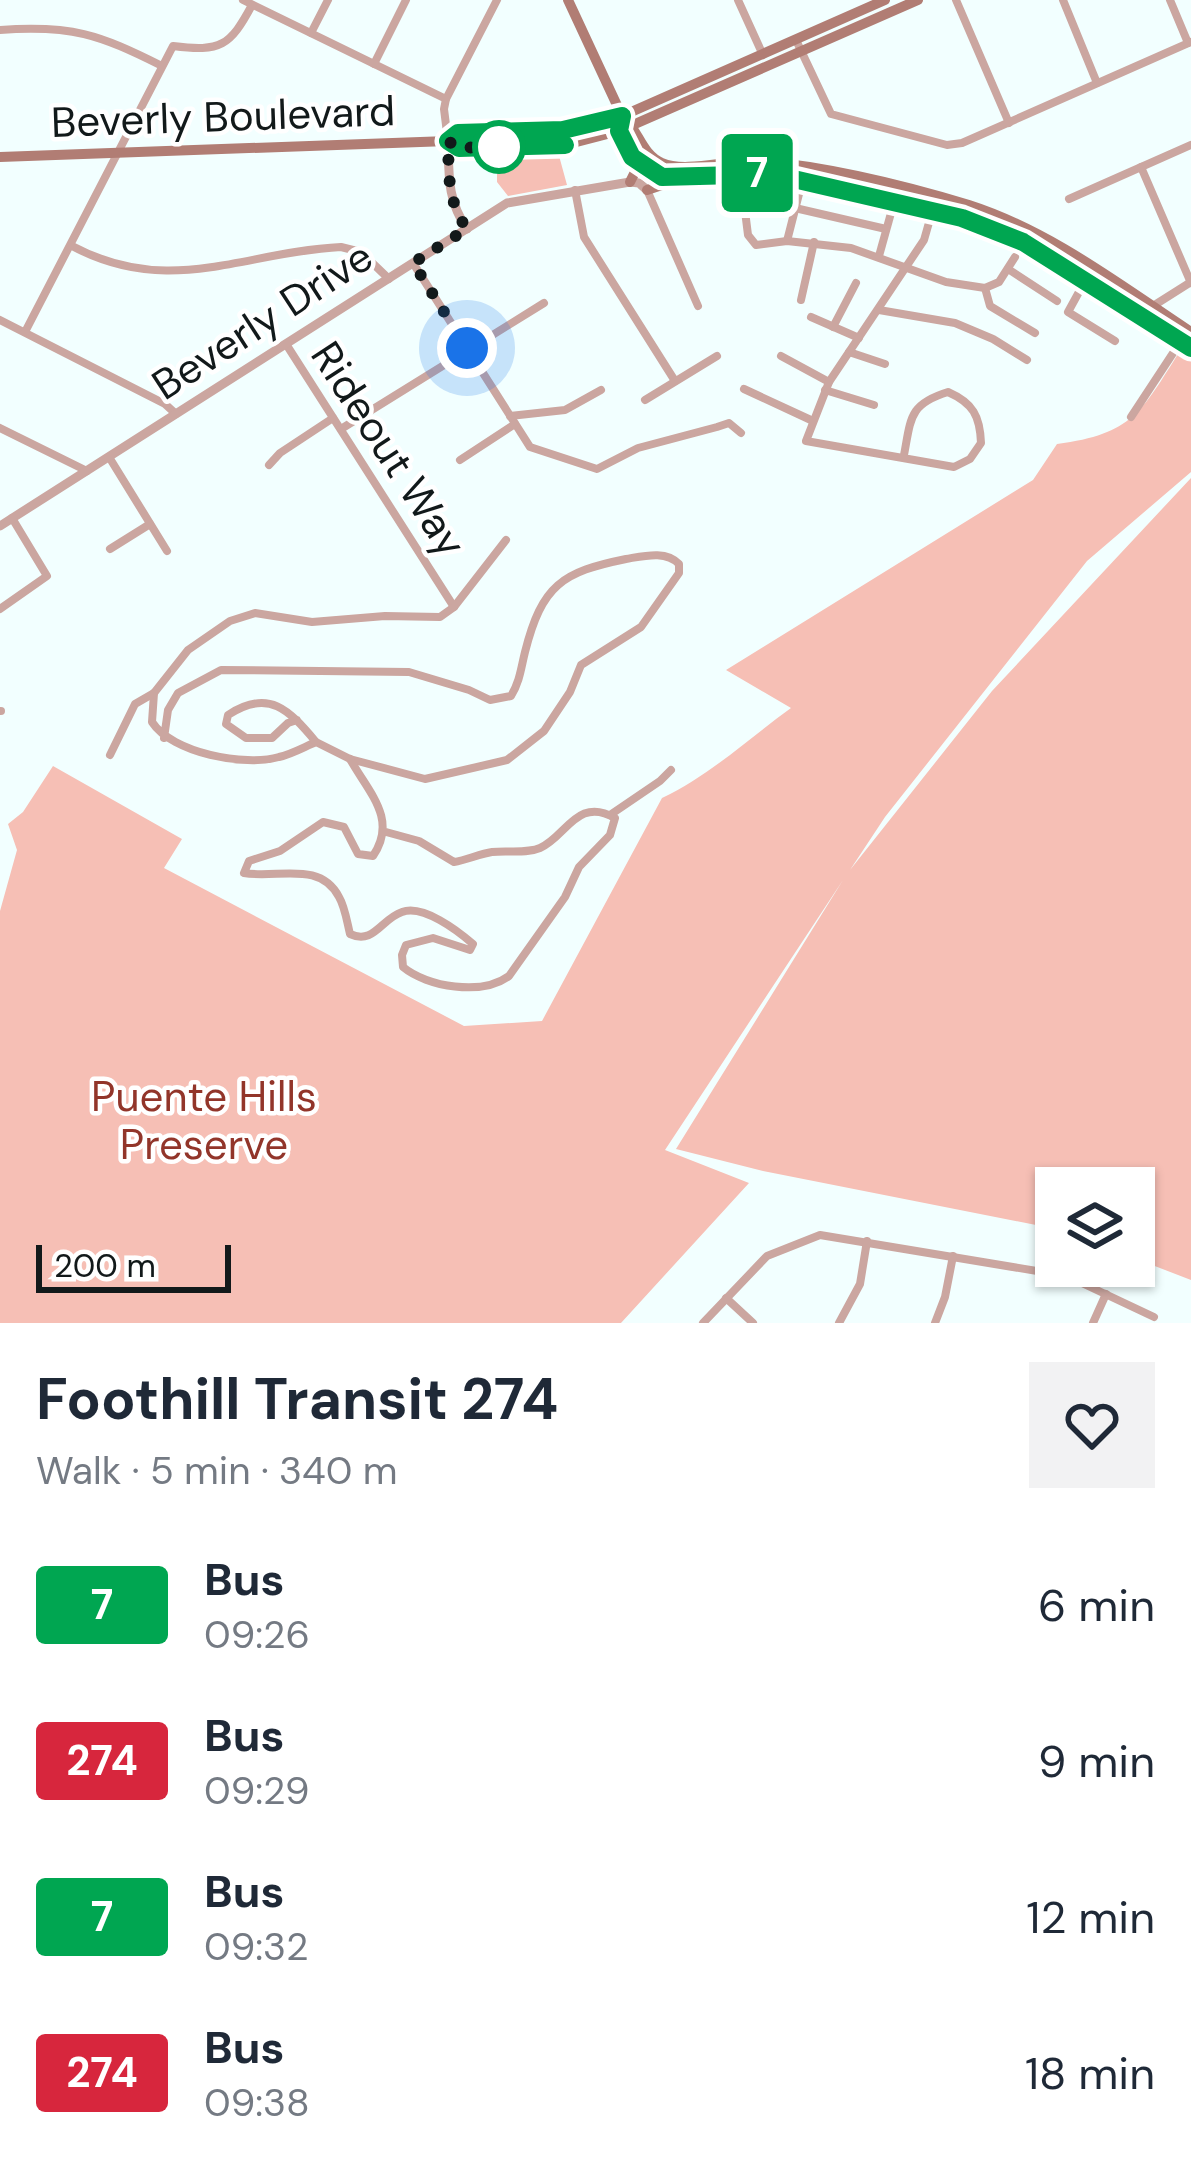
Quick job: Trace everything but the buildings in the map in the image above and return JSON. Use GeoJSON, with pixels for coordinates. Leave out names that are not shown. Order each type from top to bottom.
{"type":"FeatureCollection","features":[{"type":"Feature","properties":{"kind":"main road"},"geometry":{"type":"LineString","coordinates":[[568,0],[622,116],[650,156],[671,166],[792,164],[898,188],[1023,242],[1144,319],[1188,341]]}},
{"type":"Feature","properties":{"kind":"main road","name":"Beverly Boulevard"},"geometry":{"type":"LineString","coordinates":[[0,157],[448,141],[459,148],[565,145],[633,126],[768,67],[854,13],[885,0]]}},
{"type":"Feature","properties":{"kind":"main road","name":"Beverly Boulevard"},"geometry":{"type":"LineString","coordinates":[[448,141],[458,133],[563,130],[622,116],[762,54],[860,26],[918,0]]}},
{"type":"Feature","properties":{"kind":"main road"},"geometry":{"type":"LineString","coordinates":[[622,116],[619,131],[639,164],[677,180]]}},
{"type":"Feature","properties":{"kind":"main road"},"geometry":{"type":"LineString","coordinates":[[639,164],[639,185],[732,166],[803,179],[892,207],[934,204],[1029,229],[1153,306],[1188,341]]}},
{"type":"Feature","properties":{"kind":"street"},"geometry":{"type":"LineString","coordinates":[[311,33],[328,0]]}},
{"type":"Feature","properties":{"kind":"street"},"geometry":{"type":"LineString","coordinates":[[374,64],[406,0]]}},
{"type":"Feature","properties":{"kind":"street"},"geometry":{"type":"LineString","coordinates":[[467,229],[449,194],[443,109],[497,0]]}},
{"type":"Feature","properties":{"kind":"street"},"geometry":{"type":"LineString","coordinates":[[738,0],[768,67]]}},
{"type":"Feature","properties":{"kind":"street"},"geometry":{"type":"LineString","coordinates":[[849,0],[860,26]]}},
{"type":"Feature","properties":{"kind":"street"},"geometry":{"type":"LineString","coordinates":[[956,0],[1009,122]]}},
{"type":"Feature","properties":{"kind":"street"},"geometry":{"type":"LineString","coordinates":[[1063,0],[1097,83]]}},
{"type":"Feature","properties":{"kind":"street"},"geometry":{"type":"LineString","coordinates":[[799,46],[824,105],[841,118],[947,145],[1190,43],[1169,0]]}},
{"type":"Feature","properties":{"kind":"street"},"geometry":{"type":"LineString","coordinates":[[25,332],[173,46],[219,47],[235,37],[248,2],[446,99]]}},
{"type":"Feature","properties":{"kind":"street"},"geometry":{"type":"LineString","coordinates":[[0,30],[69,28],[162,66]]}},
{"type":"Feature","properties":{"kind":"street"},"geometry":{"type":"LineString","coordinates":[[1069,199],[1191,145]]}},
{"type":"Feature","properties":{"kind":"street"},"geometry":{"type":"LineString","coordinates":[[1141,167],[1191,282],[1153,306],[1144,319]]}},
{"type":"Feature","properties":{"kind":"street"},"geometry":{"type":"LineString","coordinates":[[639,185],[698,306]]}},
{"type":"Feature","properties":{"kind":"street","name":"Beverly Drive"},"geometry":{"type":"LineString","coordinates":[[0,526],[515,200],[639,185]]}},
{"type":"Feature","properties":{"kind":"street"},"geometry":{"type":"LineString","coordinates":[[742,187],[752,241],[763,246],[814,242],[985,288],[999,281],[1016,257]]}},
{"type":"Feature","properties":{"kind":"street"},"geometry":{"type":"LineString","coordinates":[[575,190],[584,237],[675,381]]}},
{"type":"Feature","properties":{"kind":"street"},"geometry":{"type":"LineString","coordinates":[[787,241],[799,194]]}},
{"type":"Feature","properties":{"kind":"street"},"geometry":{"type":"LineString","coordinates":[[904,455],[913,413],[928,399],[949,392],[976,411],[981,443],[970,458],[954,466],[806,441],[827,386],[924,240],[934,204]]}},
{"type":"Feature","properties":{"kind":"street"},"geometry":{"type":"LineString","coordinates":[[879,256],[892,207]]}},
{"type":"Feature","properties":{"kind":"street"},"geometry":{"type":"LineString","coordinates":[[795,208],[886,229]]}},
{"type":"Feature","properties":{"kind":"street"},"geometry":{"type":"LineString","coordinates":[[801,300],[814,242]]}},
{"type":"Feature","properties":{"kind":"street"},"geometry":{"type":"LineString","coordinates":[[72,246],[115,265],[175,274],[341,247],[361,252],[388,279]]}},
{"type":"Feature","properties":{"kind":"street"},"geometry":{"type":"LineString","coordinates":[[413,263],[530,447],[597,469],[638,448],[716,427],[729,424],[741,433]]}},
{"type":"Feature","properties":{"kind":"street"},"geometry":{"type":"LineString","coordinates":[[1008,269],[1057,301]]}},
{"type":"Feature","properties":{"kind":"street"},"geometry":{"type":"LineString","coordinates":[[1085,281],[1068,312],[1115,341]]}},
{"type":"Feature","properties":{"kind":"street"},"geometry":{"type":"LineString","coordinates":[[833,327],[856,283]]}},
{"type":"Feature","properties":{"kind":"street"},"geometry":{"type":"LineString","coordinates":[[985,288],[990,306],[1035,333]]}},
{"type":"Feature","properties":{"kind":"street"},"geometry":{"type":"LineString","coordinates":[[340,429],[544,303]]}},
{"type":"Feature","properties":{"kind":"street"},"geometry":{"type":"LineString","coordinates":[[879,310],[955,323],[993,338],[1027,360]]}},
{"type":"Feature","properties":{"kind":"street"},"geometry":{"type":"LineString","coordinates":[[811,316],[859,338]]}},
{"type":"Feature","properties":{"kind":"street"},"geometry":{"type":"LineString","coordinates":[[0,320],[165,404],[176,414]]}},
{"type":"Feature","properties":{"kind":"street"},"geometry":{"type":"LineString","coordinates":[[1132,417],[1188,341]]}},
{"type":"Feature","properties":{"kind":"street","name":"Rideout Way"},"geometry":{"type":"LineString","coordinates":[[110,755],[134,704],[154,693],[188,650],[230,621],[251,613],[312,622],[385,616],[434,618],[454,607],[286,344]]}},
{"type":"Feature","properties":{"kind":"street"},"geometry":{"type":"LineString","coordinates":[[849,352],[885,364]]}},
{"type":"Feature","properties":{"kind":"street"},"geometry":{"type":"LineString","coordinates":[[645,400],[717,356]]}},
{"type":"Feature","properties":{"kind":"street"},"geometry":{"type":"LineString","coordinates":[[782,356],[827,386],[874,405]]}},
{"type":"Feature","properties":{"kind":"street"},"geometry":{"type":"LineString","coordinates":[[744,389],[813,421]]}},
{"type":"Feature","properties":{"kind":"street"},"geometry":{"type":"LineString","coordinates":[[460,460],[513,420],[565,410],[601,390]]}},
{"type":"Feature","properties":{"kind":"street"},"geometry":{"type":"LineString","coordinates":[[268,465],[334,418]]}},
{"type":"Feature","properties":{"kind":"street"},"geometry":{"type":"LineString","coordinates":[[0,428],[87,471]]}},
{"type":"Feature","properties":{"kind":"street"},"geometry":{"type":"LineString","coordinates":[[109,457],[167,551]]}},
{"type":"Feature","properties":{"kind":"street"},"geometry":{"type":"LineString","coordinates":[[0,610],[47,576],[12,518]]}},
{"type":"Feature","properties":{"kind":"street"},"geometry":{"type":"LineString","coordinates":[[110,548],[150,524]]}},
{"type":"Feature","properties":{"kind":"street"},"geometry":{"type":"LineString","coordinates":[[454,607],[506,540]]}},
{"type":"Feature","properties":{"kind":"street"},"geometry":{"type":"LineString","coordinates":[[164,737],[168,710],[178,693],[221,670],[409,672],[470,689],[490,700],[512,696],[536,616],[554,588],[581,568],[644,556],[675,558],[679,573],[641,627],[581,664],[570,692],[544,731],[507,760],[424,779],[350,759],[316,742],[292,713],[264,702],[245,704],[228,715],[226,724],[246,737],[272,738],[297,720]]}},
{"type":"Feature","properties":{"kind":"street"},"geometry":{"type":"LineString","coordinates":[[154,693],[152,722],[182,748],[223,757],[276,759],[316,742]]}},
{"type":"Feature","properties":{"kind":"street"},"geometry":{"type":"LineString","coordinates":[[350,759],[378,807],[386,832],[373,856],[365,858],[344,827],[323,822],[274,854],[249,861],[244,873],[308,872],[325,880],[340,897],[350,934],[357,938],[375,932],[400,912],[420,911],[468,939],[473,948],[421,938],[406,945],[403,967],[446,987],[496,983],[509,976],[565,896],[579,867],[616,824],[602,812],[576,817],[535,850],[485,852],[454,862],[419,841],[386,832]]}},
{"type":"Feature","properties":{"kind":"street"},"geometry":{"type":"LineString","coordinates":[[610,815],[671,770]]}},
{"type":"Feature","properties":{"kind":"street"},"geometry":{"type":"LineString","coordinates":[[703,1323],[767,1256],[820,1235],[1066,1276],[1154,1317]]}},
{"type":"Feature","properties":{"kind":"street"},"geometry":{"type":"LineString","coordinates":[[839,1323],[860,1284],[866,1241]]}},
{"type":"Feature","properties":{"kind":"street"},"geometry":{"type":"LineString","coordinates":[[935,1323],[952,1256]]}},
{"type":"Feature","properties":{"kind":"street"},"geometry":{"type":"LineString","coordinates":[[1093,1323],[1106,1294]]}},
{"type":"Feature","properties":{"kind":"street"},"geometry":{"type":"LineString","coordinates":[[726,1298],[752,1323]]}},
{"type":"Feature","properties":{"kind":"green space"},"geometry":{"type":"Polygon","coordinates":[[[558,152],[567,185],[508,196],[497,182],[497,157],[503,154],[558,152]]]}},
{"type":"Feature","properties":{"kind":"green space","name":"Puente Hills Preserve"},"geometry":{"type":"Polygon","coordinates":[[[1180,351],[1191,358],[1191,472],[1087,561],[885,817],[850,870],[992,691],[1191,478],[1191,1280],[1155,1266],[1155,1167],[1035,1167],[1035,1225],[676,1149],[843,880],[665,1150],[749,1183],[621,1323],[0,1323],[0,911],[17,850],[8,824],[23,812],[53,766],[182,839],[164,868],[464,1026],[542,1021],[662,798],[712,768],[791,708],[726,670],[1033,480],[1057,444],[1119,426],[1155,390],[1180,351]]]}},
{"type":"Feature","properties":{"kind":"bus line","name":"7"},"geometry":{"type":"LineString","coordinates":[[565,145],[459,148],[448,141],[458,133],[563,130],[622,116],[619,131],[632,157],[662,177],[772,174],[993,228],[1191,348]]}},
{"type":"Feature","properties":{"kind":"route"},"geometry":{"type":"LineString","coordinates":[[467,348],[413,263],[467,229],[449,194],[448,141],[459,148],[512,146],[499,147]]}}]}
